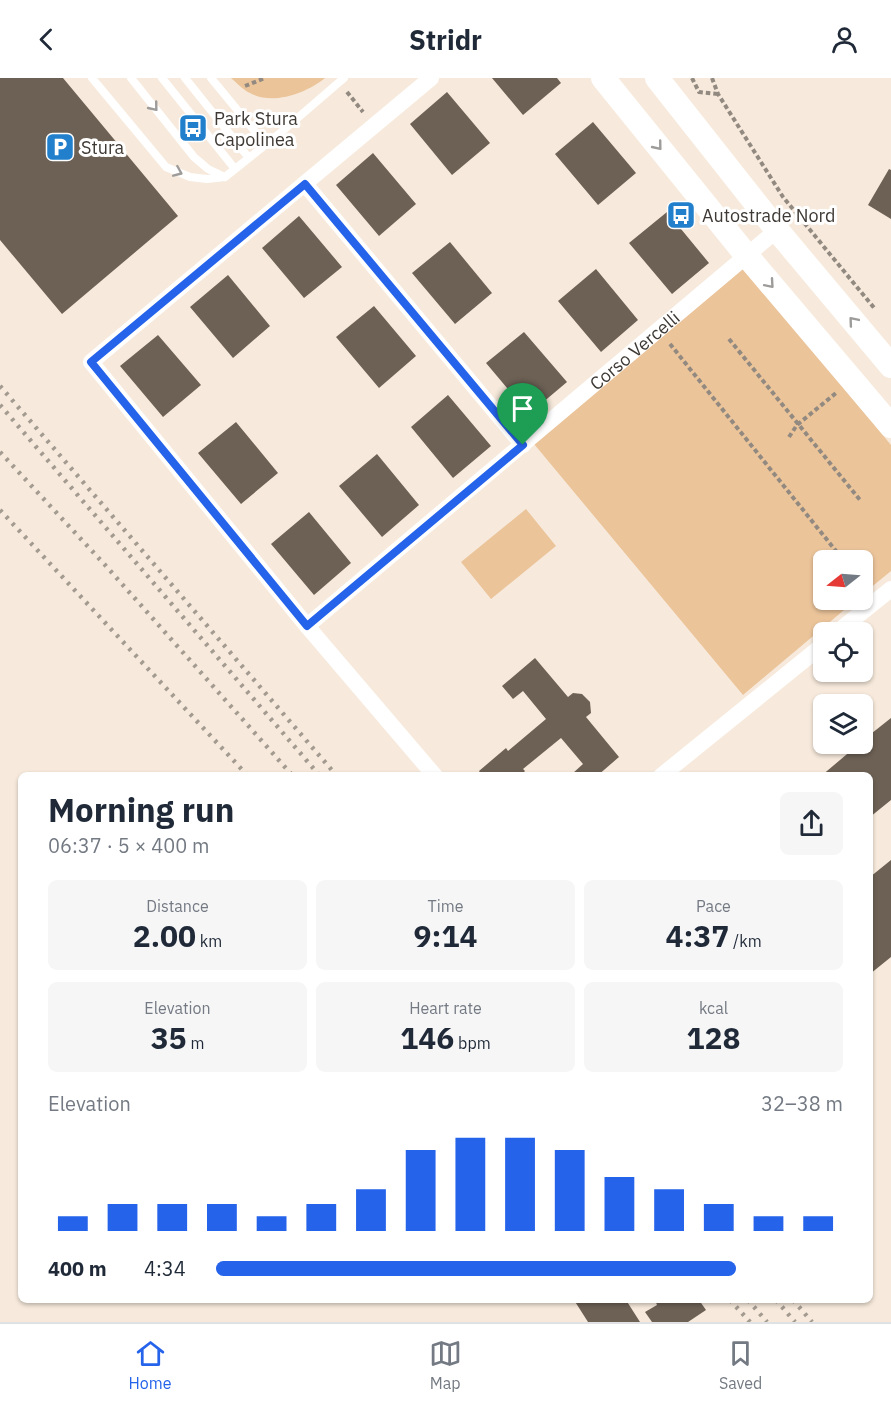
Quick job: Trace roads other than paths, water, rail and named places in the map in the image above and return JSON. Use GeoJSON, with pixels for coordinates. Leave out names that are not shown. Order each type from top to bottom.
{"type":"FeatureCollection","features":[{"type":"Feature","properties":{"kind":"main road"},"geometry":{"type":"LineString","coordinates":[[603,78],[747,256],[891,426]]}},
{"type":"Feature","properties":{"kind":"main road"},"geometry":{"type":"LineString","coordinates":[[657,78],[777,230],[891,366]]}},
{"type":"Feature","properties":{"kind":"main road"},"geometry":{"type":"LineString","coordinates":[[670,78],[686,114]]}},
{"type":"Feature","properties":{"kind":"street"},"geometry":{"type":"LineString","coordinates":[[432,78],[91,362],[307,626],[432,772]]}},
{"type":"Feature","properties":{"kind":"street"},"geometry":{"type":"LineString","coordinates":[[305,184],[523,445]]}},
{"type":"Feature","properties":{"kind":"street","name":"Corso Vercelli"},"geometry":{"type":"LineString","coordinates":[[307,626],[777,230]]}},
{"type":"Feature","properties":{"kind":"street"},"geometry":{"type":"LineString","coordinates":[[850,622],[891,589]]}},
{"type":"Feature","properties":{"kind":"street"},"geometry":{"type":"LineString","coordinates":[[666,772],[813,653]]}},
{"type":"Feature","properties":{"kind":"lane"},"geometry":{"type":"LineString","coordinates":[[92,78],[166,167],[190,177],[225,177],[344,78]]}},
{"type":"Feature","properties":{"kind":"lane"},"geometry":{"type":"LineString","coordinates":[[131,78],[194,157],[225,177]]}},
{"type":"Feature","properties":{"kind":"lane"},"geometry":{"type":"LineString","coordinates":[[162,78],[236,169]]}},
{"type":"Feature","properties":{"kind":"lane"},"geometry":{"type":"LineString","coordinates":[[185,78],[249,158]]}},
{"type":"Feature","properties":{"kind":"lane"},"geometry":{"type":"LineString","coordinates":[[211,78],[266,145]]}},
{"type":"Feature","properties":{"kind":"railway"},"geometry":{"type":"LineString","coordinates":[[0,386],[334,772]]}},
{"type":"Feature","properties":{"kind":"railway"},"geometry":{"type":"LineString","coordinates":[[0,405],[317,772]]}},
{"type":"Feature","properties":{"kind":"railway"},"geometry":{"type":"LineString","coordinates":[[0,452],[106,566],[289,772]]}},
{"type":"Feature","properties":{"kind":"railway"},"geometry":{"type":"LineString","coordinates":[[0,510],[244,772]]}},
{"type":"Feature","properties":{"kind":"railway"},"geometry":{"type":"LineString","coordinates":[[733,1303],[750,1322]]}},
{"type":"Feature","properties":{"kind":"railway"},"geometry":{"type":"LineString","coordinates":[[751,1303],[767,1322]]}},
{"type":"Feature","properties":{"kind":"railway"},"geometry":{"type":"LineString","coordinates":[[779,1303],[795,1322]]}},
{"type":"Feature","properties":{"kind":"railway"},"geometry":{"type":"LineString","coordinates":[[796,1303],[812,1322]]}},
{"type":"Feature","properties":{"kind":"place","name":"Park Stura Capolinea"},"geometry":{"type":"Point","coordinates":[193,128]}},
{"type":"Feature","properties":{"kind":"place","name":"Stura"},"geometry":{"type":"Point","coordinates":[60,147]}},
{"type":"Feature","properties":{"kind":"place","name":"Autostrade Nord"},"geometry":{"type":"Point","coordinates":[681,215]}}]}
